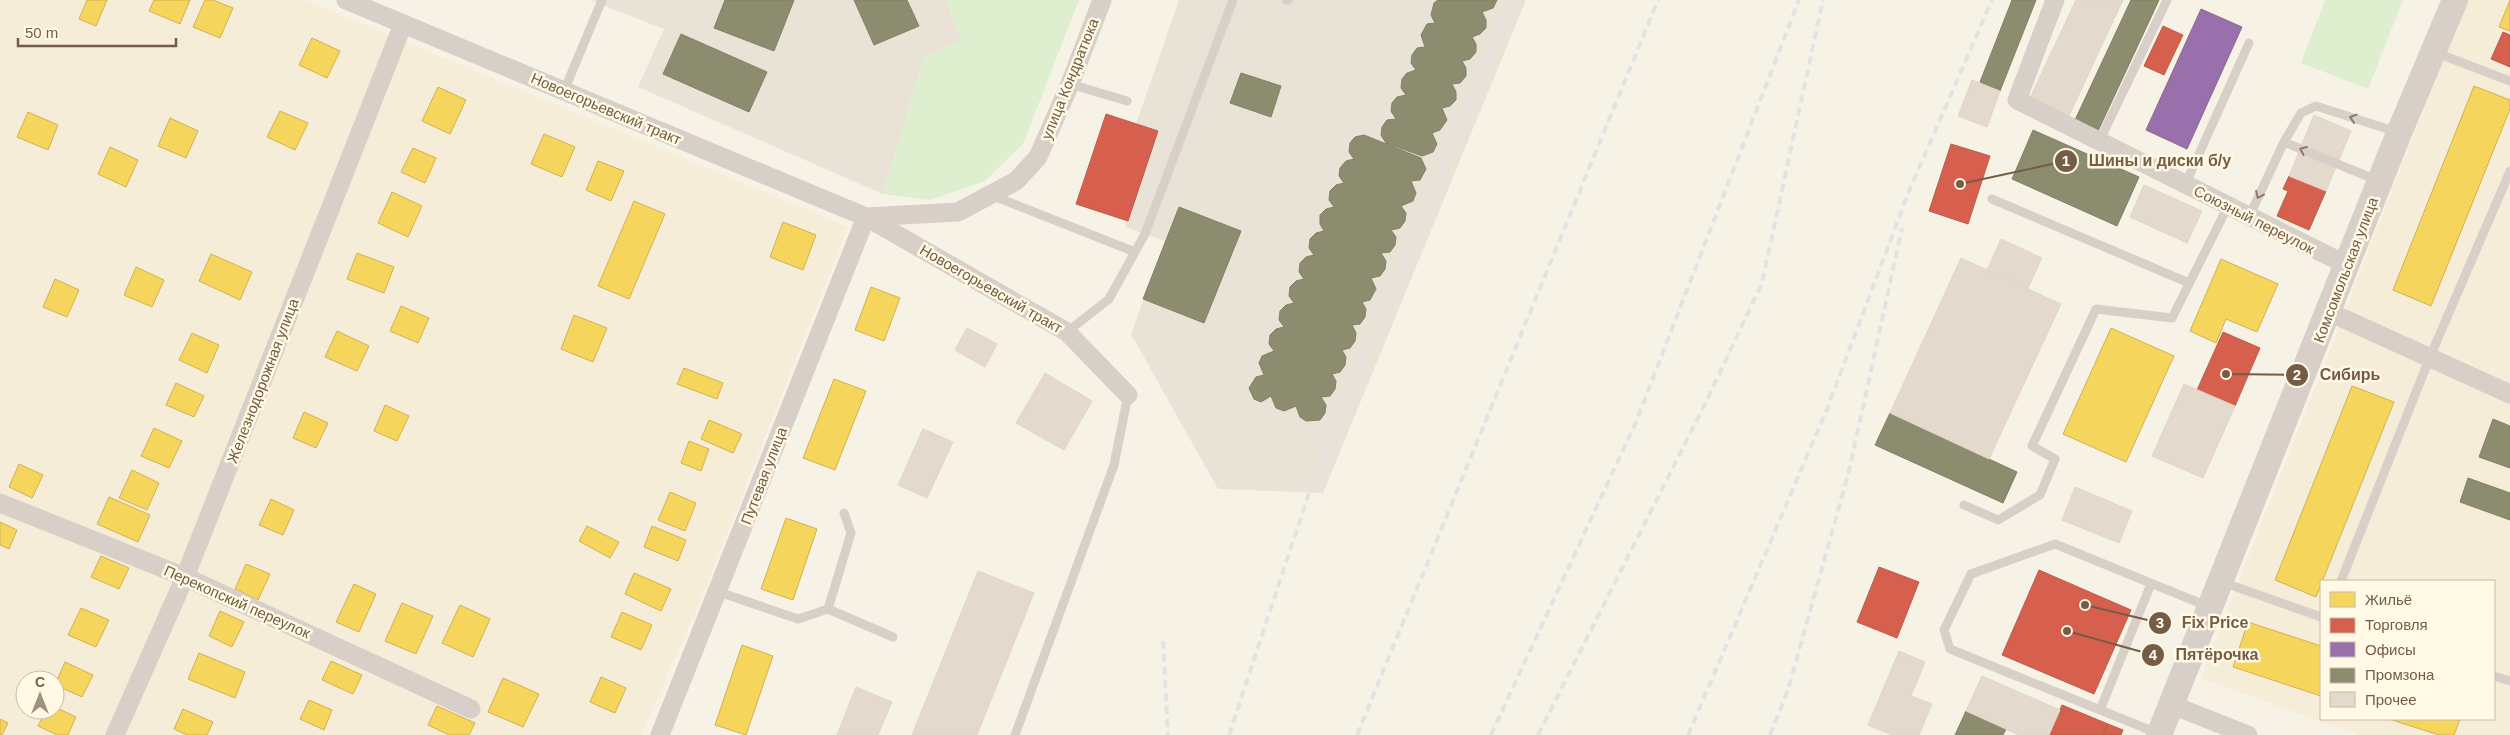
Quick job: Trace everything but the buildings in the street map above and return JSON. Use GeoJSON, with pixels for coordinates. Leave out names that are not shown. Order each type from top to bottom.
{"type":"FeatureCollection","features":[{"type":"Feature","properties":{"kind":"main road","name":"Комсомольская улица"},"geometry":{"type":"LineString","coordinates":[[2159,735],[2222,582],[2399,133],[2455,0]]}},
{"type":"Feature","properties":{"kind":"street","name":"Новоегорьевский тракт"},"geometry":{"type":"LineString","coordinates":[[346,0],[866,217],[1067,332],[1128,395]]}},
{"type":"Feature","properties":{"kind":"street","name":"улица Кондратюка"},"geometry":{"type":"LineString","coordinates":[[1038,157],[1070,84],[1102,0]]}},
{"type":"Feature","properties":{"kind":"street","name":"Союзный переулок"},"geometry":{"type":"LineString","coordinates":[[2055,0],[2017,100],[2347,265]]}},
{"type":"Feature","properties":{"kind":"street","name":"Железнодорожная улица"},"geometry":{"type":"LineString","coordinates":[[115,735],[185,577],[403,24]]}},
{"type":"Feature","properties":{"kind":"street","name":"Новоегорьевский тракт"},"geometry":{"type":"LineString","coordinates":[[866,217],[958,212],[1016,181],[1038,157]]}},
{"type":"Feature","properties":{"kind":"street","name":"Путевая улица"},"geometry":{"type":"LineString","coordinates":[[660,735],[719,592],[866,217]]}},
{"type":"Feature","properties":{"kind":"street"},"geometry":{"type":"LineString","coordinates":[[2329,312],[2430,356],[2510,394]]}},
{"type":"Feature","properties":{"kind":"street","name":"Перекопский переулок"},"geometry":{"type":"LineString","coordinates":[[0,503],[185,577],[471,709]]}},
{"type":"Feature","properties":{"kind":"street"},"geometry":{"type":"LineString","coordinates":[[2172,705],[2248,735]]}},
{"type":"Feature","properties":{"kind":"lane"},"geometry":{"type":"LineString","coordinates":[[564,91],[602,0]]}},
{"type":"Feature","properties":{"kind":"lane"},"geometry":{"type":"LineString","coordinates":[[1067,332],[1109,298],[1145,234],[1233,0]]}},
{"type":"Feature","properties":{"kind":"lane"},"geometry":{"type":"LineString","coordinates":[[2099,142],[2167,0]]}},
{"type":"Feature","properties":{"kind":"lane"},"geometry":{"type":"LineString","coordinates":[[2185,185],[2249,43]]}},
{"type":"Feature","properties":{"kind":"lane"},"geometry":{"type":"LineString","coordinates":[[2434,52],[2510,81]]}},
{"type":"Feature","properties":{"kind":"lane"},"geometry":{"type":"LineString","coordinates":[[1070,84],[1127,101]]}},
{"type":"Feature","properties":{"kind":"lane"},"geometry":{"type":"LineString","coordinates":[[2249,217],[2284,142],[2301,113],[2316,106],[2399,133]]}},
{"type":"Feature","properties":{"kind":"lane"},"geometry":{"type":"LineString","coordinates":[[2284,142],[2380,182]]}},
{"type":"Feature","properties":{"kind":"lane"},"geometry":{"type":"LineString","coordinates":[[2341,580],[2430,356],[2510,171]]}},
{"type":"Feature","properties":{"kind":"lane"},"geometry":{"type":"LineString","coordinates":[[990,195],[1135,252]]}},
{"type":"Feature","properties":{"kind":"lane"},"geometry":{"type":"LineString","coordinates":[[1992,199],[2189,283]]}},
{"type":"Feature","properties":{"kind":"lane"},"geometry":{"type":"LineString","coordinates":[[1964,505],[1998,520],[2040,495],[2054,459],[2032,446],[2096,309],[2172,318],[2228,206]]}},
{"type":"Feature","properties":{"kind":"lane"},"geometry":{"type":"LineString","coordinates":[[1015,735],[1114,466],[1128,395]]}},
{"type":"Feature","properties":{"kind":"lane"},"geometry":{"type":"LineString","coordinates":[[828,609],[851,533],[844,513]]}},
{"type":"Feature","properties":{"kind":"lane"},"geometry":{"type":"LineString","coordinates":[[2159,735],[1950,649],[1944,630],[1971,574],[2054,544],[2211,608]]}},
{"type":"Feature","properties":{"kind":"lane"},"geometry":{"type":"LineString","coordinates":[[2222,582],[2320,617]]}},
{"type":"Feature","properties":{"kind":"lane"},"geometry":{"type":"LineString","coordinates":[[2100,710],[2151,584]]}},
{"type":"Feature","properties":{"kind":"lane"},"geometry":{"type":"LineString","coordinates":[[719,592],[798,619],[828,609],[893,637]]}},
{"type":"Feature","properties":{"kind":"lane"},"geometry":{"type":"LineString","coordinates":[[2495,676],[2510,681]]}},
{"type":"Feature","properties":{"kind":"shaded area"},"geometry":{"type":"Polygon","coordinates":[[[0,0],[306,0],[848,227],[702,597],[641,735],[0,735],[0,0]]]}},
{"type":"Feature","properties":{"kind":"shaded area"},"geometry":{"type":"Polygon","coordinates":[[[589,0],[946,0],[961,40],[924,58],[883,194],[638,87],[664,29],[589,0]]]}},
{"type":"Feature","properties":{"kind":"shaded area"},"geometry":{"type":"Polygon","coordinates":[[[1179,0],[1526,0],[1323,493],[1218,489],[1131,334],[1165,241],[1125,227],[1158,131],[1136,124],[1179,0]]]}},
{"type":"Feature","properties":{"kind":"shaded area"},"geometry":{"type":"Polygon","coordinates":[[[2467,0],[2510,0],[2510,735],[2358,735],[2201,678],[2467,0]]]}},
{"type":"Feature","properties":{"kind":"green space"},"geometry":{"type":"Polygon","coordinates":[[[946,0],[1079,0],[1023,144],[985,181],[930,200],[883,194],[924,58],[961,40],[946,0]]]}},
{"type":"Feature","properties":{"kind":"green space"},"geometry":{"type":"Polygon","coordinates":[[[2325,0],[2403,0],[2368,89],[2301,63],[2325,0]]]}},
{"type":"Feature","properties":{"kind":"railway"},"geometry":{"type":"LineString","coordinates":[[1229,735],[1309,493],[1512,0]]}},
{"type":"Feature","properties":{"kind":"railway"},"geometry":{"type":"LineString","coordinates":[[1357,735],[1658,0]]}},
{"type":"Feature","properties":{"kind":"railway"},"geometry":{"type":"LineString","coordinates":[[1491,735],[1636,422],[1799,0]]}},
{"type":"Feature","properties":{"kind":"railway"},"geometry":{"type":"LineString","coordinates":[[1538,735],[1703,408],[1762,283],[1823,0]]}},
{"type":"Feature","properties":{"kind":"railway"},"geometry":{"type":"LineString","coordinates":[[1688,735],[1827,409],[1909,191],[1992,0]]}},
{"type":"Feature","properties":{"kind":"railway"},"geometry":{"type":"LineString","coordinates":[[1770,735],[1788,690],[1849,471],[1902,228]]}},
{"type":"Feature","properties":{"kind":"railway"},"geometry":{"type":"LineString","coordinates":[[1163,641],[1168,735]]}},
{"type":"Feature","properties":{"kind":"place","name":"Шины и диски б/у"},"geometry":{"type":"Point","coordinates":[1960,184]}},
{"type":"Feature","properties":{"kind":"place","name":"Сибирь"},"geometry":{"type":"Point","coordinates":[2226,374]}},
{"type":"Feature","properties":{"kind":"place","name":"Fix Price"},"geometry":{"type":"Point","coordinates":[2085,605]}},
{"type":"Feature","properties":{"kind":"place","name":"Пятёрочка"},"geometry":{"type":"Point","coordinates":[2067,631]}}]}
